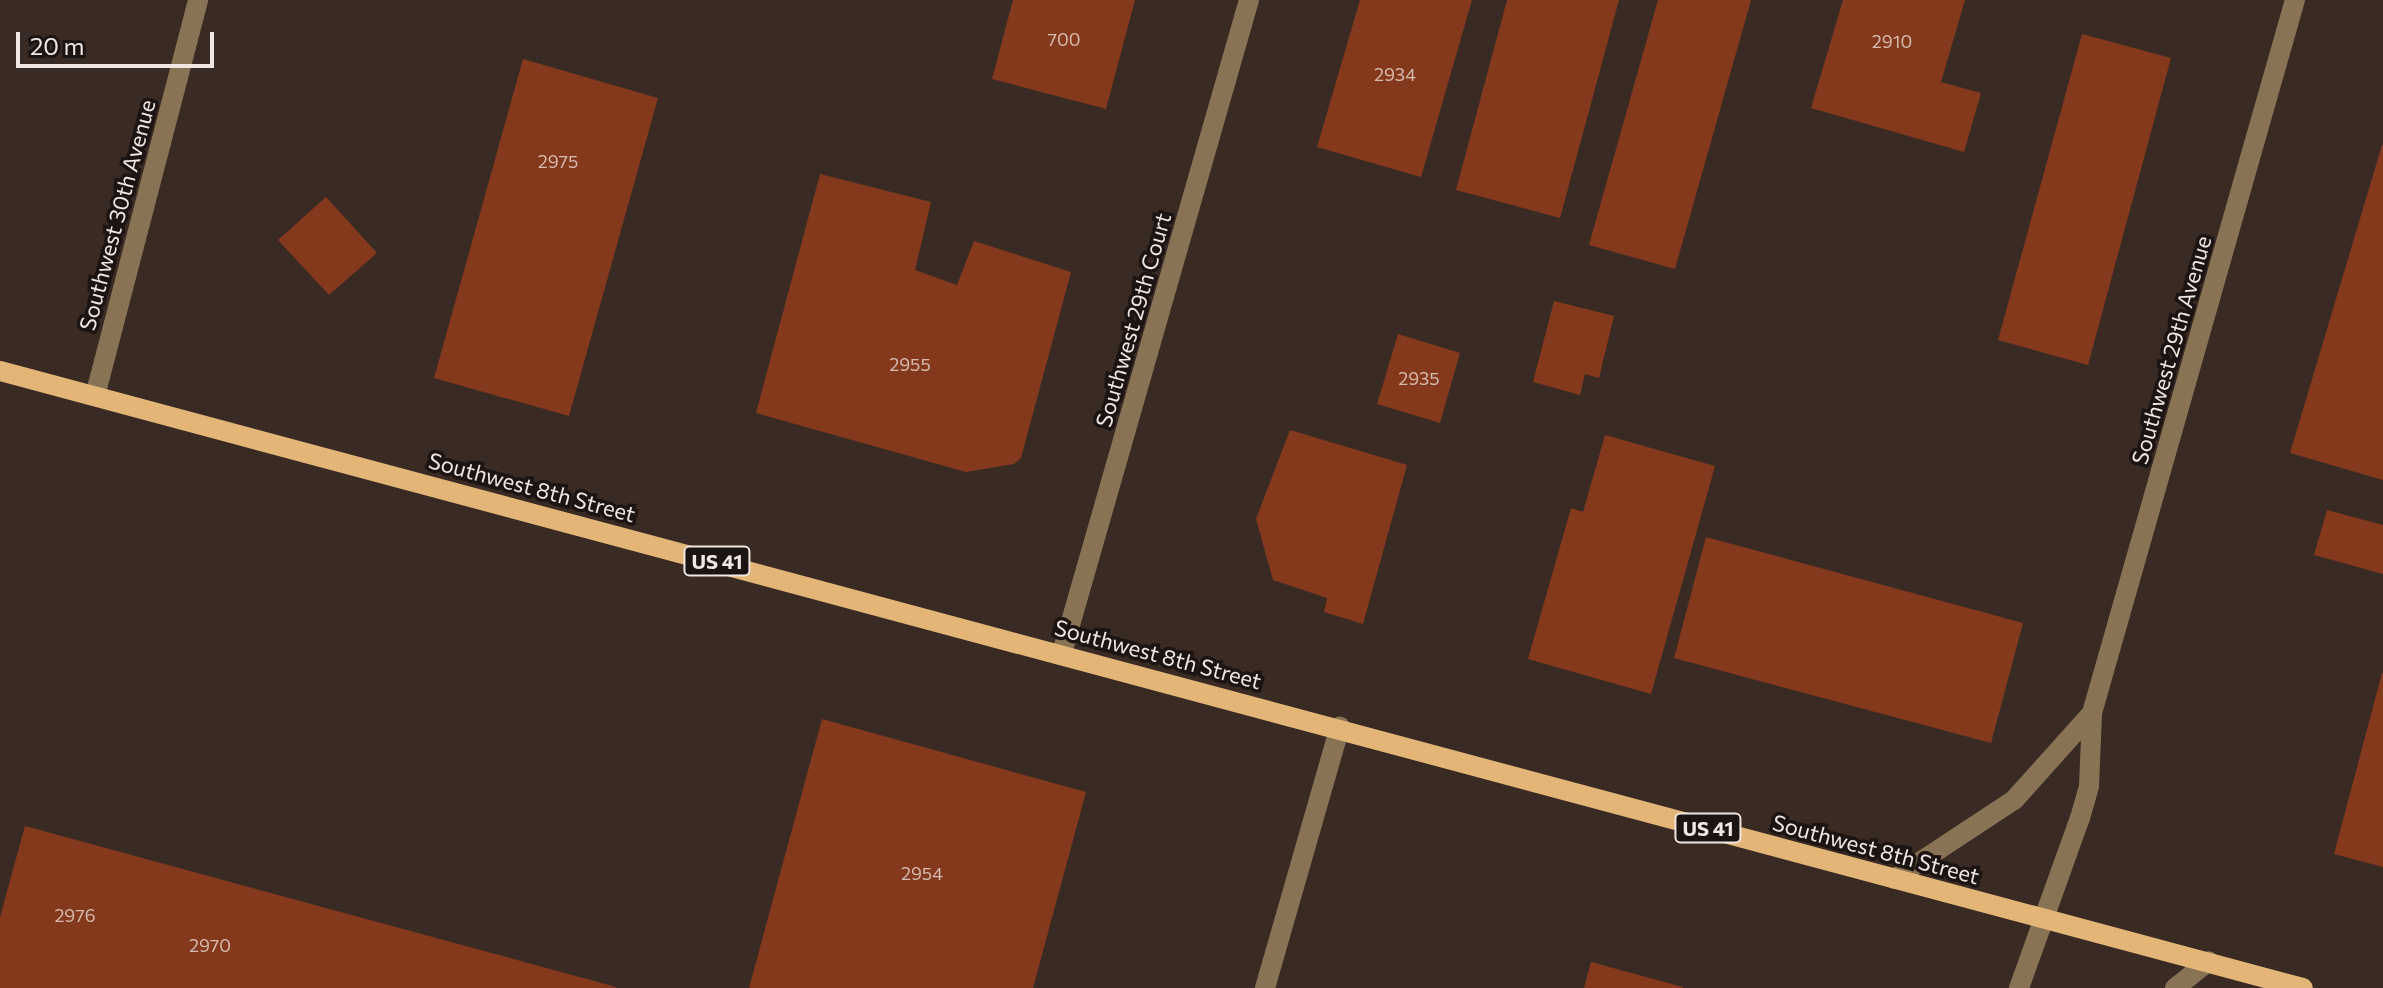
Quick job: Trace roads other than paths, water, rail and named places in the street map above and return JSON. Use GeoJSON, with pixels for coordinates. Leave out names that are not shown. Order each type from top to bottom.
{"type":"FeatureCollection","features":[{"type":"Feature","properties":{"kind":"main road","name":"Southwest 8th Street"},"geometry":{"type":"LineString","coordinates":[[0,371],[1340,727],[2303,988]]}},
{"type":"Feature","properties":{"kind":"street","name":"Southwest 30th Avenue"},"geometry":{"type":"LineString","coordinates":[[95,396],[198,0]]}},
{"type":"Feature","properties":{"kind":"street","name":"Southwest 29th Court"},"geometry":{"type":"LineString","coordinates":[[1062,653],[1249,0]]}},
{"type":"Feature","properties":{"kind":"street","name":"Southwest 29th Avenue"},"geometry":{"type":"LineString","coordinates":[[2019,988],[2089,786],[2092,713],[2295,0]]}},
{"type":"Feature","properties":{"kind":"street","name":"Southwest 29th Avenue"},"geometry":{"type":"LineString","coordinates":[[1894,879],[2014,800],[2092,713]]}},
{"type":"Feature","properties":{"kind":"street"},"geometry":{"type":"LineString","coordinates":[[1265,988],[1340,727]]}},
{"type":"Feature","properties":{"kind":"street"},"geometry":{"type":"LineString","coordinates":[[2175,988],[2209,961]]}}]}
